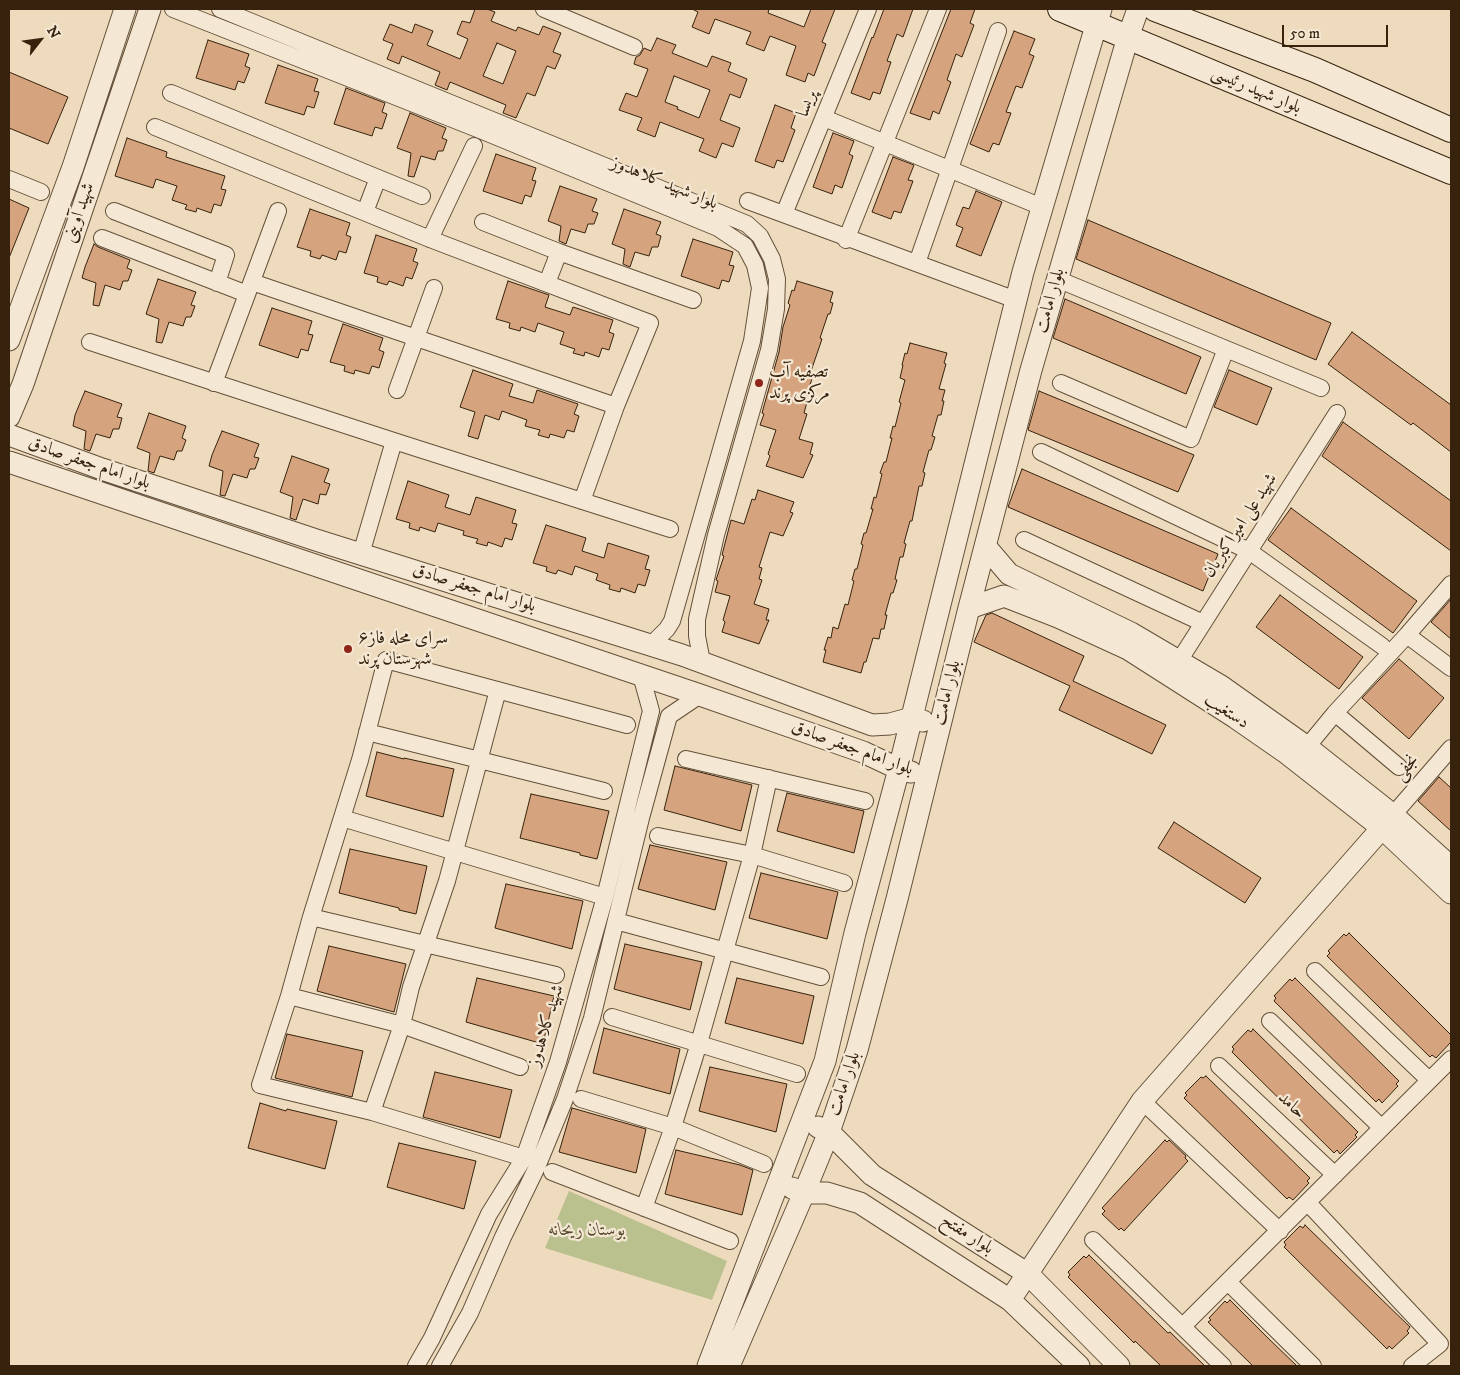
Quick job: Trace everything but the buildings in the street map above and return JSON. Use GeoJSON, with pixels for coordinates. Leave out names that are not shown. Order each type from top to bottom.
{"type":"FeatureCollection","features":[{"type":"Feature","properties":{"kind":"main road","name":"بلوار شهید رئیسی"},"geometry":{"type":"LineString","coordinates":[[1060,9],[1098,16],[1128,37],[1451,172]]}},
{"type":"Feature","properties":{"kind":"main road"},"geometry":{"type":"LineString","coordinates":[[1155,9],[1315,70],[1451,130]]}},
{"type":"Feature","properties":{"kind":"street","name":"شهید آوینی"},"geometry":{"type":"LineString","coordinates":[[9,340],[73,167],[125,9]]}},
{"type":"Feature","properties":{"kind":"street","name":"شهید آوینی"},"geometry":{"type":"LineString","coordinates":[[11,407],[150,9]]}},
{"type":"Feature","properties":{"kind":"street","name":"بلوار شهید کلاهدوز"},"geometry":{"type":"LineString","coordinates":[[173,9],[480,130],[718,228],[745,246],[755,265],[760,288],[752,341],[672,621],[652,645]]}},
{"type":"Feature","properties":{"kind":"street","name":"بلوار شهید کلاهدوز"},"geometry":{"type":"LineString","coordinates":[[220,9],[747,224],[760,236],[772,259],[777,279],[776,309],[769,350],[716,535],[697,619],[697,636],[702,662]]}},
{"type":"Feature","properties":{"kind":"street"},"geometry":{"type":"LineString","coordinates":[[544,9],[634,47]]}},
{"type":"Feature","properties":{"kind":"street","name":"پریسا"},"geometry":{"type":"LineString","coordinates":[[784,214],[868,9]]}},
{"type":"Feature","properties":{"kind":"street"},"geometry":{"type":"LineString","coordinates":[[846,238],[938,9]]}},
{"type":"Feature","properties":{"kind":"street","name":"بلوار امامت"},"geometry":{"type":"LineString","coordinates":[[729,1366],[829,1132],[857,1050],[1031,370],[1128,37],[1138,9]]}},
{"type":"Feature","properties":{"kind":"street","name":"بلوار امامت"},"geometry":{"type":"LineString","coordinates":[[708,1366],[825,1060],[855,933],[912,718],[1016,300],[1098,16]]}},
{"type":"Feature","properties":{"kind":"street"},"geometry":{"type":"LineString","coordinates":[[917,263],[998,31]]}},
{"type":"Feature","properties":{"kind":"street"},"geometry":{"type":"LineString","coordinates":[[171,93],[422,196]]}},
{"type":"Feature","properties":{"kind":"street"},"geometry":{"type":"LineString","coordinates":[[824,118],[1042,207]]}},
{"type":"Feature","properties":{"kind":"street"},"geometry":{"type":"LineString","coordinates":[[155,127],[430,239],[650,322],[616,406],[582,501]]}},
{"type":"Feature","properties":{"kind":"street"},"geometry":{"type":"LineString","coordinates":[[430,239],[474,146]]}},
{"type":"Feature","properties":{"kind":"street"},"geometry":{"type":"LineString","coordinates":[[365,212],[378,178]]}},
{"type":"Feature","properties":{"kind":"street"},"geometry":{"type":"LineString","coordinates":[[9,179],[41,192]]}},
{"type":"Feature","properties":{"kind":"street"},"geometry":{"type":"LineString","coordinates":[[748,201],[1016,300]]}},
{"type":"Feature","properties":{"kind":"street"},"geometry":{"type":"LineString","coordinates":[[114,211],[226,255],[217,283]]}},
{"type":"Feature","properties":{"kind":"street"},"geometry":{"type":"LineString","coordinates":[[214,383],[278,211]]}},
{"type":"Feature","properties":{"kind":"street"},"geometry":{"type":"LineString","coordinates":[[483,222],[559,252],[694,300]]}},
{"type":"Feature","properties":{"kind":"street"},"geometry":{"type":"LineString","coordinates":[[102,238],[217,283],[249,288],[416,338],[616,406]]}},
{"type":"Feature","properties":{"kind":"street"},"geometry":{"type":"LineString","coordinates":[[547,284],[559,252]]}},
{"type":"Feature","properties":{"kind":"street"},"geometry":{"type":"LineString","coordinates":[[1057,279],[1321,388]]}},
{"type":"Feature","properties":{"kind":"street"},"geometry":{"type":"LineString","coordinates":[[396,390],[434,288]]}},
{"type":"Feature","properties":{"kind":"street"},"geometry":{"type":"LineString","coordinates":[[90,342],[394,442],[670,529]]}},
{"type":"Feature","properties":{"kind":"street"},"geometry":{"type":"LineString","coordinates":[[1061,383],[1191,439],[1226,349]]}},
{"type":"Feature","properties":{"kind":"street","name":"شهید علی امیراکبریان"},"geometry":{"type":"LineString","coordinates":[[1179,661],[1337,414]]}},
{"type":"Feature","properties":{"kind":"street","name":"بلوار امام جعفر صادق"},"geometry":{"type":"LineString","coordinates":[[9,435],[102,469],[361,554],[652,645],[872,725],[890,724],[912,718],[940,725]]}},
{"type":"Feature","properties":{"kind":"street"},"geometry":{"type":"LineString","coordinates":[[361,554],[394,442]]}},
{"type":"Feature","properties":{"kind":"street"},"geometry":{"type":"LineString","coordinates":[[1041,452],[1249,551],[1382,646]]}},
{"type":"Feature","properties":{"kind":"street","name":"بلوار امام جعفر صادق"},"geometry":{"type":"LineString","coordinates":[[9,462],[700,695],[863,752],[899,769],[927,776]]}},
{"type":"Feature","properties":{"kind":"street"},"geometry":{"type":"LineString","coordinates":[[1024,540],[1203,623]]}},
{"type":"Feature","properties":{"kind":"street","name":"دستغیب"},"geometry":{"type":"LineString","coordinates":[[986,547],[1009,574],[1131,633],[1222,686],[1307,747],[1387,822],[1451,892]]}},
{"type":"Feature","properties":{"kind":"street"},"geometry":{"type":"LineString","coordinates":[[970,608],[1004,596],[1000,592],[999,581],[1001,577],[1009,574]]}},
{"type":"Feature","properties":{"kind":"street"},"geometry":{"type":"LineString","coordinates":[[1307,747],[1335,713],[1451,584]]}},
{"type":"Feature","properties":{"kind":"street","name":"دستغیب"},"geometry":{"type":"LineString","coordinates":[[1004,596],[1058,616],[1128,649],[1236,718],[1451,867]]}},
{"type":"Feature","properties":{"kind":"street"},"geometry":{"type":"LineString","coordinates":[[1407,635],[1451,668]]}},
{"type":"Feature","properties":{"kind":"street"},"geometry":{"type":"LineString","coordinates":[[524,1158],[372,1112],[260,1085],[368,732],[386,660],[627,724]]}},
{"type":"Feature","properties":{"kind":"street","name":"شهید کلاهدوز"},"geometry":{"type":"LineString","coordinates":[[440,1366],[470,1313],[537,1166],[565,1099],[592,1018],[616,921],[651,711],[641,675]]}},
{"type":"Feature","properties":{"kind":"street"},"geometry":{"type":"LineString","coordinates":[[372,1112],[402,1025],[411,986],[447,881],[498,690]]}},
{"type":"Feature","properties":{"kind":"street"},"geometry":{"type":"LineString","coordinates":[[651,711],[662,707],[666,709],[669,716],[700,695]]}},
{"type":"Feature","properties":{"kind":"street"},"geometry":{"type":"LineString","coordinates":[[1335,713],[1399,767]]}},
{"type":"Feature","properties":{"kind":"street","name":"شهید کلاهدوز"},"geometry":{"type":"LineString","coordinates":[[416,1366],[432,1338],[490,1214],[524,1158],[558,1062],[606,897],[669,716]]}},
{"type":"Feature","properties":{"kind":"street"},"geometry":{"type":"LineString","coordinates":[[863,752],[870,750],[876,743],[877,736],[872,725]]}},
{"type":"Feature","properties":{"kind":"street"},"geometry":{"type":"LineString","coordinates":[[368,732],[604,791]]}},
{"type":"Feature","properties":{"kind":"street","name":"نجفی"},"geometry":{"type":"LineString","coordinates":[[1387,822],[1451,748]]}},
{"type":"Feature","properties":{"kind":"street"},"geometry":{"type":"LineString","coordinates":[[686,759],[865,801]]}},
{"type":"Feature","properties":{"kind":"street"},"geometry":{"type":"LineString","coordinates":[[644,1208],[700,1043],[752,855],[769,778]]}},
{"type":"Feature","properties":{"kind":"street"},"geometry":{"type":"LineString","coordinates":[[342,818],[606,897]]}},
{"type":"Feature","properties":{"kind":"street"},"geometry":{"type":"LineString","coordinates":[[1010,1300],[1142,1101],[1387,822]]}},
{"type":"Feature","properties":{"kind":"street"},"geometry":{"type":"LineString","coordinates":[[658,836],[752,855],[844,883]]}},
{"type":"Feature","properties":{"kind":"street"},"geometry":{"type":"LineString","coordinates":[[311,917],[556,975]]}},
{"type":"Feature","properties":{"kind":"street"},"geometry":{"type":"LineString","coordinates":[[616,921],[821,977]]}},
{"type":"Feature","properties":{"kind":"street"},"geometry":{"type":"LineString","coordinates":[[1315,972],[1430,1080]]}},
{"type":"Feature","properties":{"kind":"street"},"geometry":{"type":"LineString","coordinates":[[288,996],[402,1025],[520,1067]]}},
{"type":"Feature","properties":{"kind":"street"},"geometry":{"type":"LineString","coordinates":[[612,1017],[797,1074]]}},
{"type":"Feature","properties":{"kind":"street"},"geometry":{"type":"LineString","coordinates":[[1270,1021],[1382,1128]]}},
{"type":"Feature","properties":{"kind":"street"},"geometry":{"type":"LineString","coordinates":[[1183,1326],[1451,1058]]}},
{"type":"Feature","properties":{"kind":"street","name":"حامد"},"geometry":{"type":"LineString","coordinates":[[1219,1066],[1335,1175]]}},
{"type":"Feature","properties":{"kind":"street"},"geometry":{"type":"LineString","coordinates":[[581,1099],[673,1127],[764,1164]]}},
{"type":"Feature","properties":{"kind":"street"},"geometry":{"type":"LineString","coordinates":[[1142,1101],[1280,1231]]}},
{"type":"Feature","properties":{"kind":"street","name":"بلوار مفتح"},"geometry":{"type":"LineString","coordinates":[[802,1120],[829,1132],[872,1175],[1028,1274],[1120,1366]]}},
{"type":"Feature","properties":{"kind":"street"},"geometry":{"type":"LineString","coordinates":[[552,1172],[730,1241]]}},
{"type":"Feature","properties":{"kind":"street"},"geometry":{"type":"LineString","coordinates":[[860,1203],[856,1197],[855,1189],[858,1181],[864,1176],[872,1175]]}},
{"type":"Feature","properties":{"kind":"street","name":"بلوار مفتح"},"geometry":{"type":"LineString","coordinates":[[778,1182],[804,1193],[827,1193],[860,1203],[1010,1300],[1079,1366]]}},
{"type":"Feature","properties":{"kind":"street"},"geometry":{"type":"LineString","coordinates":[[1308,1203],[1440,1344],[1412,1366]]}},
{"type":"Feature","properties":{"kind":"street"},"geometry":{"type":"LineString","coordinates":[[484,1228],[503,1238]]}},
{"type":"Feature","properties":{"kind":"street"},"geometry":{"type":"LineString","coordinates":[[1093,1240],[1223,1366]]}},
{"type":"Feature","properties":{"kind":"street"},"geometry":{"type":"LineString","coordinates":[[1228,1282],[1313,1366]]}},
{"type":"Feature","properties":{"kind":"green space","name":"بوستان ریحانه"},"geometry":{"type":"Polygon","coordinates":[[[569,1191],[727,1261],[712,1300],[545,1248],[569,1191]]]}},
{"type":"Feature","properties":{"kind":"place","name":"تصفیه آب مرکزی پرند"},"geometry":{"type":"Point","coordinates":[759,383]}},
{"type":"Feature","properties":{"kind":"place","name":"سرای محله فاز۶ شهرستان پرند"},"geometry":{"type":"Point","coordinates":[348,649]}}]}
